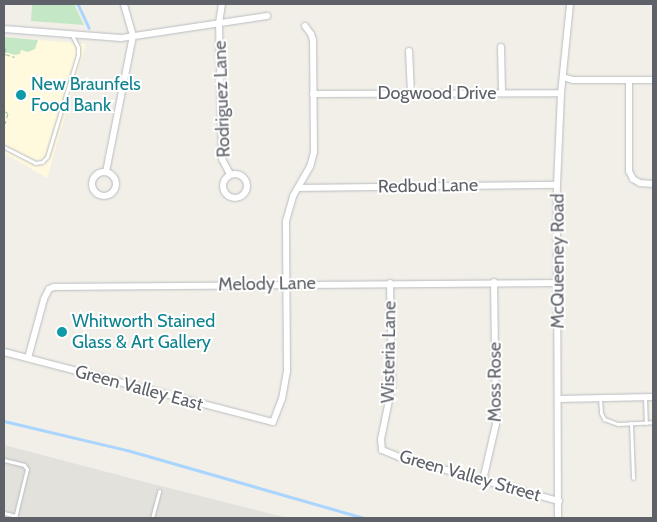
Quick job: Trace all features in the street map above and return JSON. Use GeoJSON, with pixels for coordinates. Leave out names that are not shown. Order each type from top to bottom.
{"type":"FeatureCollection","features":[{"type":"Feature","properties":{"kind":"street"},"geometry":{"type":"LineString","coordinates":[[106,172],[133,36],[124,4]]}},
{"type":"Feature","properties":{"kind":"street","name":"Rodriguez Lane"},"geometry":{"type":"LineString","coordinates":[[222,4],[219,22],[222,159],[230,174]]}},
{"type":"Feature","properties":{"kind":"street","name":"McQueeney Road"},"geometry":{"type":"LineString","coordinates":[[558,518],[557,185],[561,93],[570,4]]}},
{"type":"Feature","properties":{"kind":"street"},"geometry":{"type":"LineString","coordinates":[[4,29],[117,38],[267,16]]}},
{"type":"Feature","properties":{"kind":"street"},"geometry":{"type":"LineString","coordinates":[[286,284],[286,222],[289,206],[313,157],[313,40],[312,34],[305,26]]}},
{"type":"Feature","properties":{"kind":"street"},"geometry":{"type":"LineString","coordinates":[[501,47],[502,92]]}},
{"type":"Feature","properties":{"kind":"street"},"geometry":{"type":"LineString","coordinates":[[409,51],[410,93]]}},
{"type":"Feature","properties":{"kind":"street"},"geometry":{"type":"LineString","coordinates":[[563,77],[573,80],[653,80]]}},
{"type":"Feature","properties":{"kind":"street"},"geometry":{"type":"LineString","coordinates":[[629,80],[629,171],[633,179],[640,184],[653,184]]}},
{"type":"Feature","properties":{"kind":"street","name":"Dogwood Drive"},"geometry":{"type":"LineString","coordinates":[[313,94],[561,93]]}},
{"type":"Feature","properties":{"kind":"street","name":"Redbud Lane"},"geometry":{"type":"LineString","coordinates":[[298,188],[557,185]]}},
{"type":"Feature","properties":{"kind":"street","name":"Melody Lane"},"geometry":{"type":"LineString","coordinates":[[28,358],[44,299],[49,289],[54,287],[494,282],[557,283]]}},
{"type":"Feature","properties":{"kind":"street","name":"Moss Rose"},"geometry":{"type":"LineString","coordinates":[[483,480],[496,424],[494,282]]}},
{"type":"Feature","properties":{"kind":"street","name":"Wisteria Lane"},"geometry":{"type":"LineString","coordinates":[[382,450],[381,439],[392,386],[390,283]]}},
{"type":"Feature","properties":{"kind":"street","name":"Green Valley East"},"geometry":{"type":"LineString","coordinates":[[4,352],[273,422],[282,399],[287,372],[286,284]]}},
{"type":"Feature","properties":{"kind":"street"},"geometry":{"type":"LineString","coordinates":[[559,399],[653,397]]}},
{"type":"Feature","properties":{"kind":"street","name":"Green Valley Street"},"geometry":{"type":"LineString","coordinates":[[382,450],[399,457],[559,501]]}},
{"type":"Feature","properties":{"kind":"lane"},"geometry":{"type":"LineString","coordinates":[[4,147],[35,163],[42,162],[47,157],[78,55],[78,47],[72,34]]}},
{"type":"Feature","properties":{"kind":"lane"},"geometry":{"type":"LineString","coordinates":[[644,397],[646,423]]}},
{"type":"Feature","properties":{"kind":"lane"},"geometry":{"type":"LineString","coordinates":[[600,398],[601,413],[604,420],[618,424],[653,422]]}},
{"type":"Feature","properties":{"kind":"lane"},"geometry":{"type":"LineString","coordinates":[[631,423],[633,478]]}},
{"type":"Feature","properties":{"kind":"lane"},"geometry":{"type":"LineString","coordinates":[[4,460],[24,465],[26,468],[16,517],[4,513]]}},
{"type":"Feature","properties":{"kind":"lane"},"geometry":{"type":"LineString","coordinates":[[152,518],[159,491]]}},
{"type":"Feature","properties":{"kind":"path"},"geometry":{"type":"LineString","coordinates":[[4,47],[4,54],[15,57]]}},
{"type":"Feature","properties":{"kind":"path"},"geometry":{"type":"LineString","coordinates":[[4,111],[8,112],[5,124]]}},
{"type":"Feature","properties":{"kind":"shaded area"},"geometry":{"type":"Polygon","coordinates":[[[4,37],[86,44],[47,178],[4,153],[4,37]]]}},
{"type":"Feature","properties":{"kind":"shaded area"},"geometry":{"type":"Polygon","coordinates":[[[4,445],[145,482],[288,518],[4,518],[4,445]]]}},
{"type":"Feature","properties":{"kind":"green space"},"geometry":{"type":"Polygon","coordinates":[[[22,4],[74,4],[84,25],[31,21],[32,5],[22,4]]]}},
{"type":"Feature","properties":{"kind":"green space"},"geometry":{"type":"Polygon","coordinates":[[[4,37],[38,40],[35,49],[28,52],[21,50],[20,54],[15,55],[4,52],[4,37]]]}},
{"type":"Feature","properties":{"kind":"waterway"},"geometry":{"type":"LineString","coordinates":[[78,4],[89,28]]}},
{"type":"Feature","properties":{"kind":"waterway"},"geometry":{"type":"LineString","coordinates":[[4,421],[127,450],[364,518]]}},
{"type":"Feature","properties":{"kind":"place","name":"New Braunfels Food Bank"},"geometry":{"type":"Point","coordinates":[21,95]}},
{"type":"Feature","properties":{"kind":"place","name":"Whitworth Stained Glass & Art Gallery"},"geometry":{"type":"Point","coordinates":[62,332]}}]}
